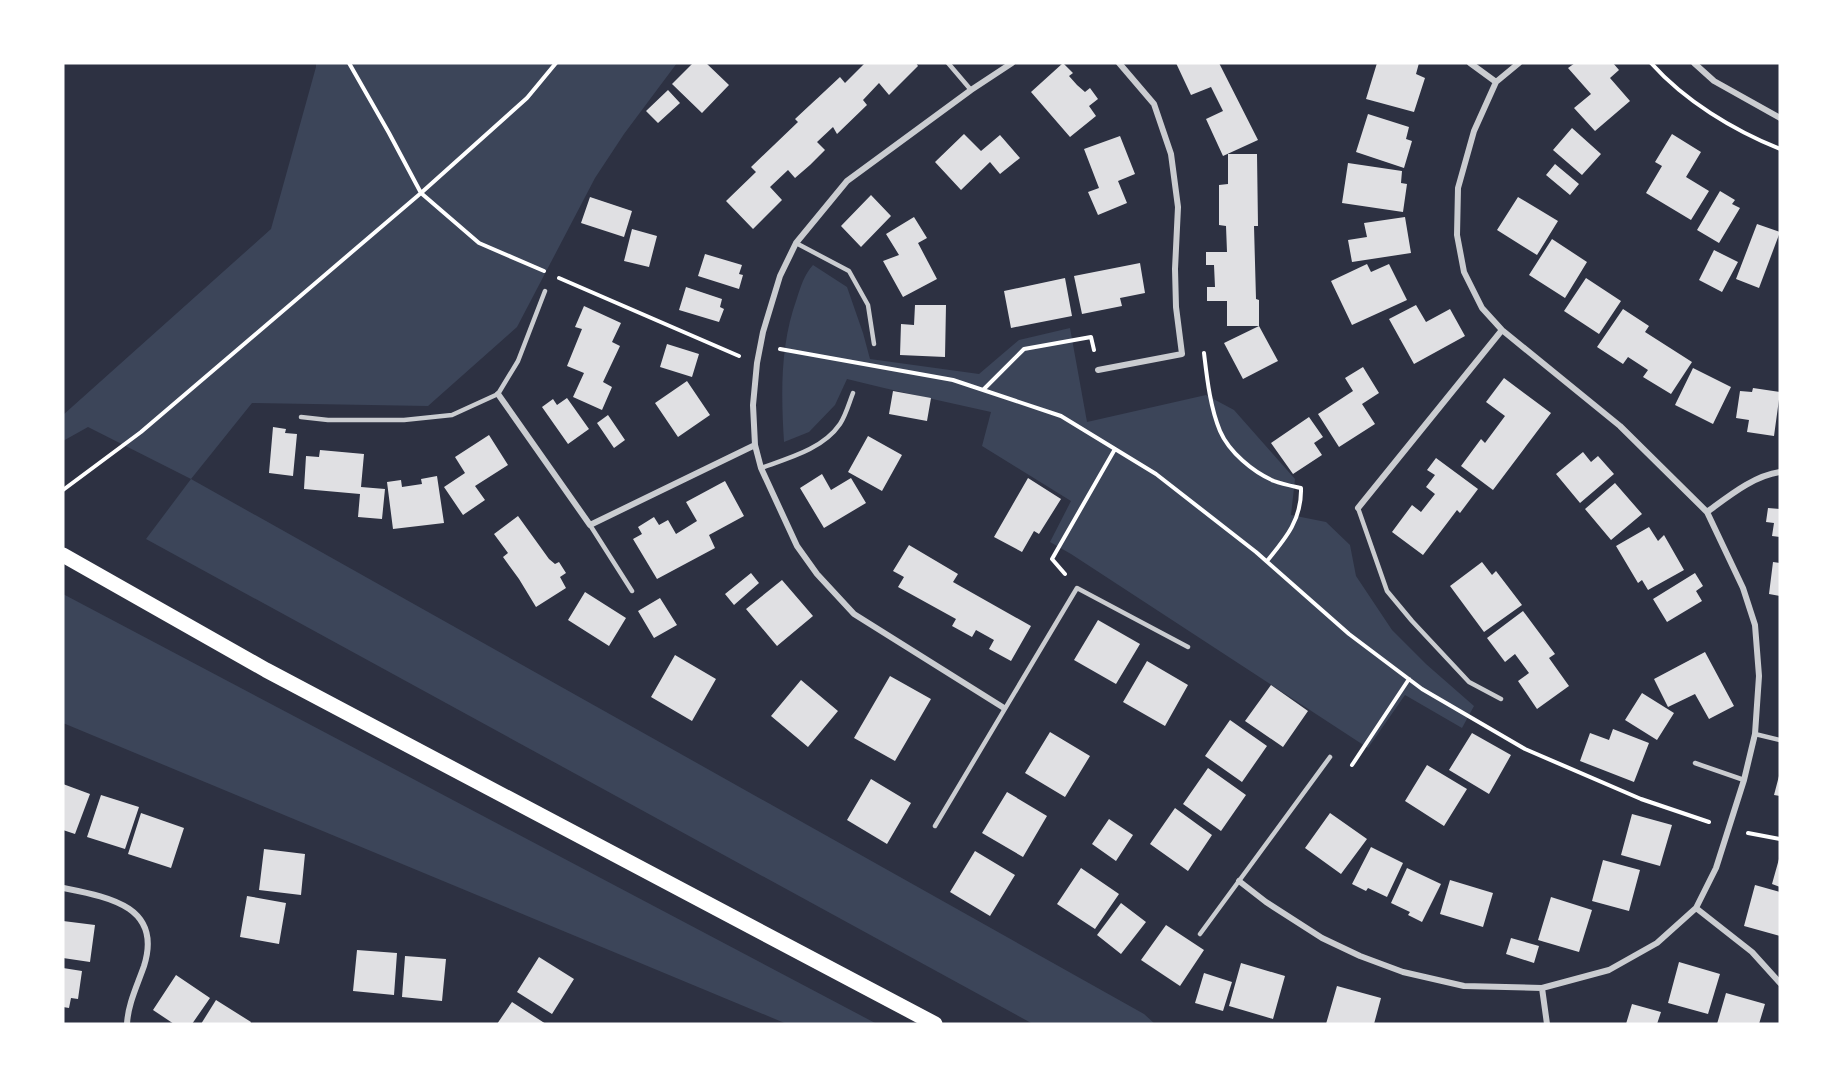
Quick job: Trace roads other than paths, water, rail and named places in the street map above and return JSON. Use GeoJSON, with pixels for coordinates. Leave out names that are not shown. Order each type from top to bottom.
{"type":"FeatureCollection","features":[{"type":"Feature","properties":{"kind":"main road"},"geometry":{"type":"LineString","coordinates":[[63,555],[266,670],[935,1024]]}},
{"type":"Feature","properties":{"kind":"street"},"geometry":{"type":"LineString","coordinates":[[1004,708],[854,614],[817,574],[797,546],[761,468],[755,445],[753,405],[763,332],[780,276],[796,243],[847,181],[971,90],[1012,63]]}},
{"type":"Feature","properties":{"kind":"street"},"geometry":{"type":"LineString","coordinates":[[1098,370],[1182,354],[1176,307],[1178,207],[1171,154],[1154,104],[1119,63]]}},
{"type":"Feature","properties":{"kind":"street"},"geometry":{"type":"LineString","coordinates":[[1470,63],[1496,82]]}},
{"type":"Feature","properties":{"kind":"street"},"geometry":{"type":"LineString","coordinates":[[1239,881],[1266,902],[1322,938],[1360,956],[1404,972],[1464,986],[1542,988],[1609,970],[1657,944],[1696,908],[1716,868],[1744,780],[1755,734],[1759,676],[1755,626],[1743,588],[1707,512],[1620,426],[1502,330],[1482,308],[1464,272],[1456,236],[1458,188],[1474,131],[1496,82],[1519,63]]}},
{"type":"Feature","properties":{"kind":"street"},"geometry":{"type":"LineString","coordinates":[[1694,63],[1714,81],[1780,118]]}},
{"type":"Feature","properties":{"kind":"street"},"geometry":{"type":"LineString","coordinates":[[1358,508],[1502,330]]}},
{"type":"Feature","properties":{"kind":"street"},"geometry":{"type":"LineString","coordinates":[[498,394],[590,525],[755,445]]}},
{"type":"Feature","properties":{"kind":"street"},"geometry":{"type":"LineString","coordinates":[[1707,512],[1740,489],[1771,473],[1780,472]]}},
{"type":"Feature","properties":{"kind":"street"},"geometry":{"type":"LineString","coordinates":[[63,888],[95,895],[127,907],[144,925],[149,948],[127,1016],[127,1024]]}},
{"type":"Feature","properties":{"kind":"street"},"geometry":{"type":"LineString","coordinates":[[1696,908],[1752,952],[1780,983]]}},
{"type":"Feature","properties":{"kind":"street"},"geometry":{"type":"LineString","coordinates":[[1542,988],[1547,1024]]}},
{"type":"Feature","properties":{"kind":"lane"},"geometry":{"type":"LineString","coordinates":[[948,63],[971,90]]}},
{"type":"Feature","properties":{"kind":"lane"},"geometry":{"type":"LineString","coordinates":[[796,243],[849,271],[868,305],[874,344]]}},
{"type":"Feature","properties":{"kind":"lane"},"geometry":{"type":"LineString","coordinates":[[301,417],[328,420],[404,420],[452,415],[498,394],[518,361],[545,291]]}},
{"type":"Feature","properties":{"kind":"lane"},"geometry":{"type":"LineString","coordinates":[[761,468],[825,441],[840,423],[854,393]]}},
{"type":"Feature","properties":{"kind":"lane"},"geometry":{"type":"LineString","coordinates":[[1358,508],[1387,591],[1469,682],[1501,699]]}},
{"type":"Feature","properties":{"kind":"lane"},"geometry":{"type":"LineString","coordinates":[[590,525],[632,591]]}},
{"type":"Feature","properties":{"kind":"lane"},"geometry":{"type":"LineString","coordinates":[[935,826],[1077,588],[1188,647]]}},
{"type":"Feature","properties":{"kind":"lane"},"geometry":{"type":"LineString","coordinates":[[1755,734],[1780,740]]}},
{"type":"Feature","properties":{"kind":"lane"},"geometry":{"type":"LineString","coordinates":[[1200,933],[1330,757]]}},
{"type":"Feature","properties":{"kind":"lane"},"geometry":{"type":"LineString","coordinates":[[1695,763],[1744,780]]}}]}
